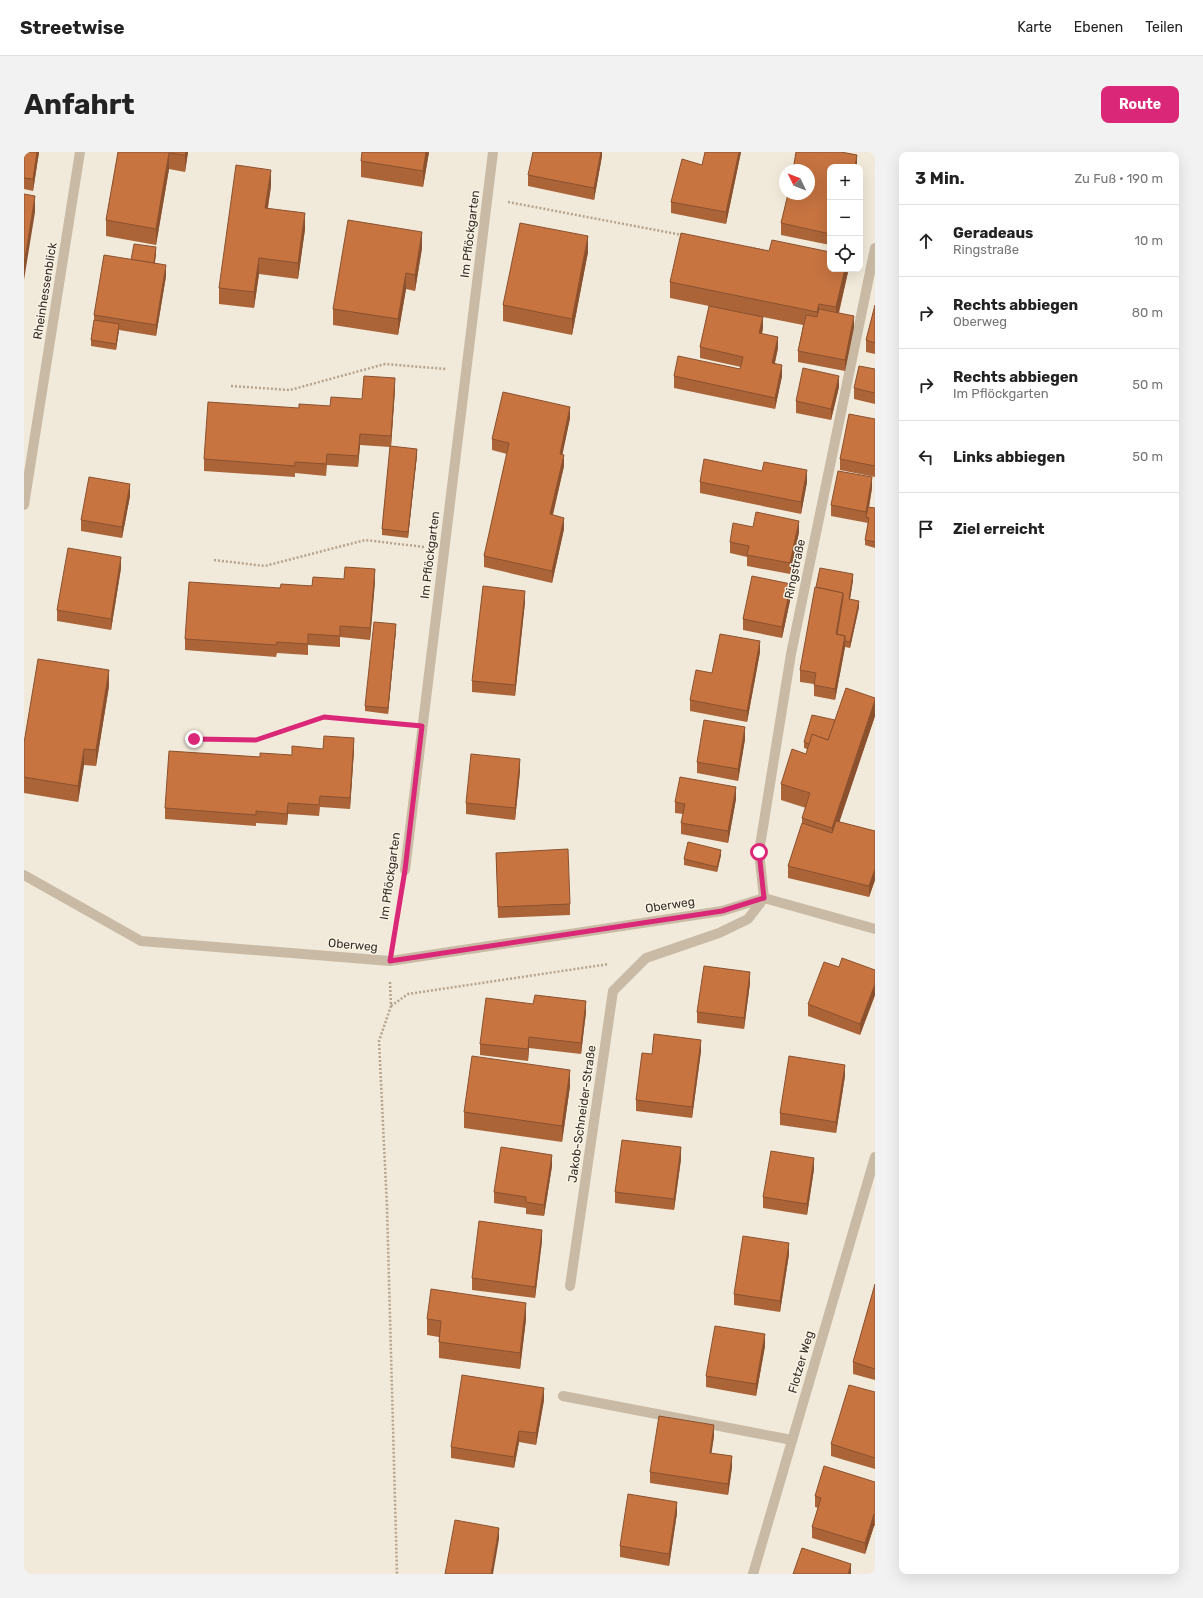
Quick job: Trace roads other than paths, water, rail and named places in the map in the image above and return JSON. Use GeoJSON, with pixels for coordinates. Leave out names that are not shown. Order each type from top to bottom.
{"type":"FeatureCollection","features":[{"type":"Feature","properties":{"kind":"street","name":"Rheinhessenblick"},"geometry":{"type":"LineString","coordinates":[[24,505],[80,152]]}},
{"type":"Feature","properties":{"kind":"street","name":"Im Pflöckgarten"},"geometry":{"type":"LineString","coordinates":[[405,870],[493,152]]}},
{"type":"Feature","properties":{"kind":"street","name":"Ringstraße"},"geometry":{"type":"LineString","coordinates":[[764,898],[759,852],[791,654],[875,248]]}},
{"type":"Feature","properties":{"kind":"street","name":"Oberweg"},"geometry":{"type":"LineString","coordinates":[[24,875],[141,941],[390,961],[722,911],[764,898]]}},
{"type":"Feature","properties":{"kind":"street"},"geometry":{"type":"LineString","coordinates":[[764,898],[875,928]]}},
{"type":"Feature","properties":{"kind":"street","name":"Jakob-Schneider-Straße"},"geometry":{"type":"LineString","coordinates":[[570,1286],[613,991],[646,958],[719,933],[748,919],[764,898]]}},
{"type":"Feature","properties":{"kind":"street","name":"Flotzer Weg"},"geometry":{"type":"LineString","coordinates":[[753,1574],[875,1157]]}},
{"type":"Feature","properties":{"kind":"street"},"geometry":{"type":"LineString","coordinates":[[563,1396],[792,1440]]}}]}
